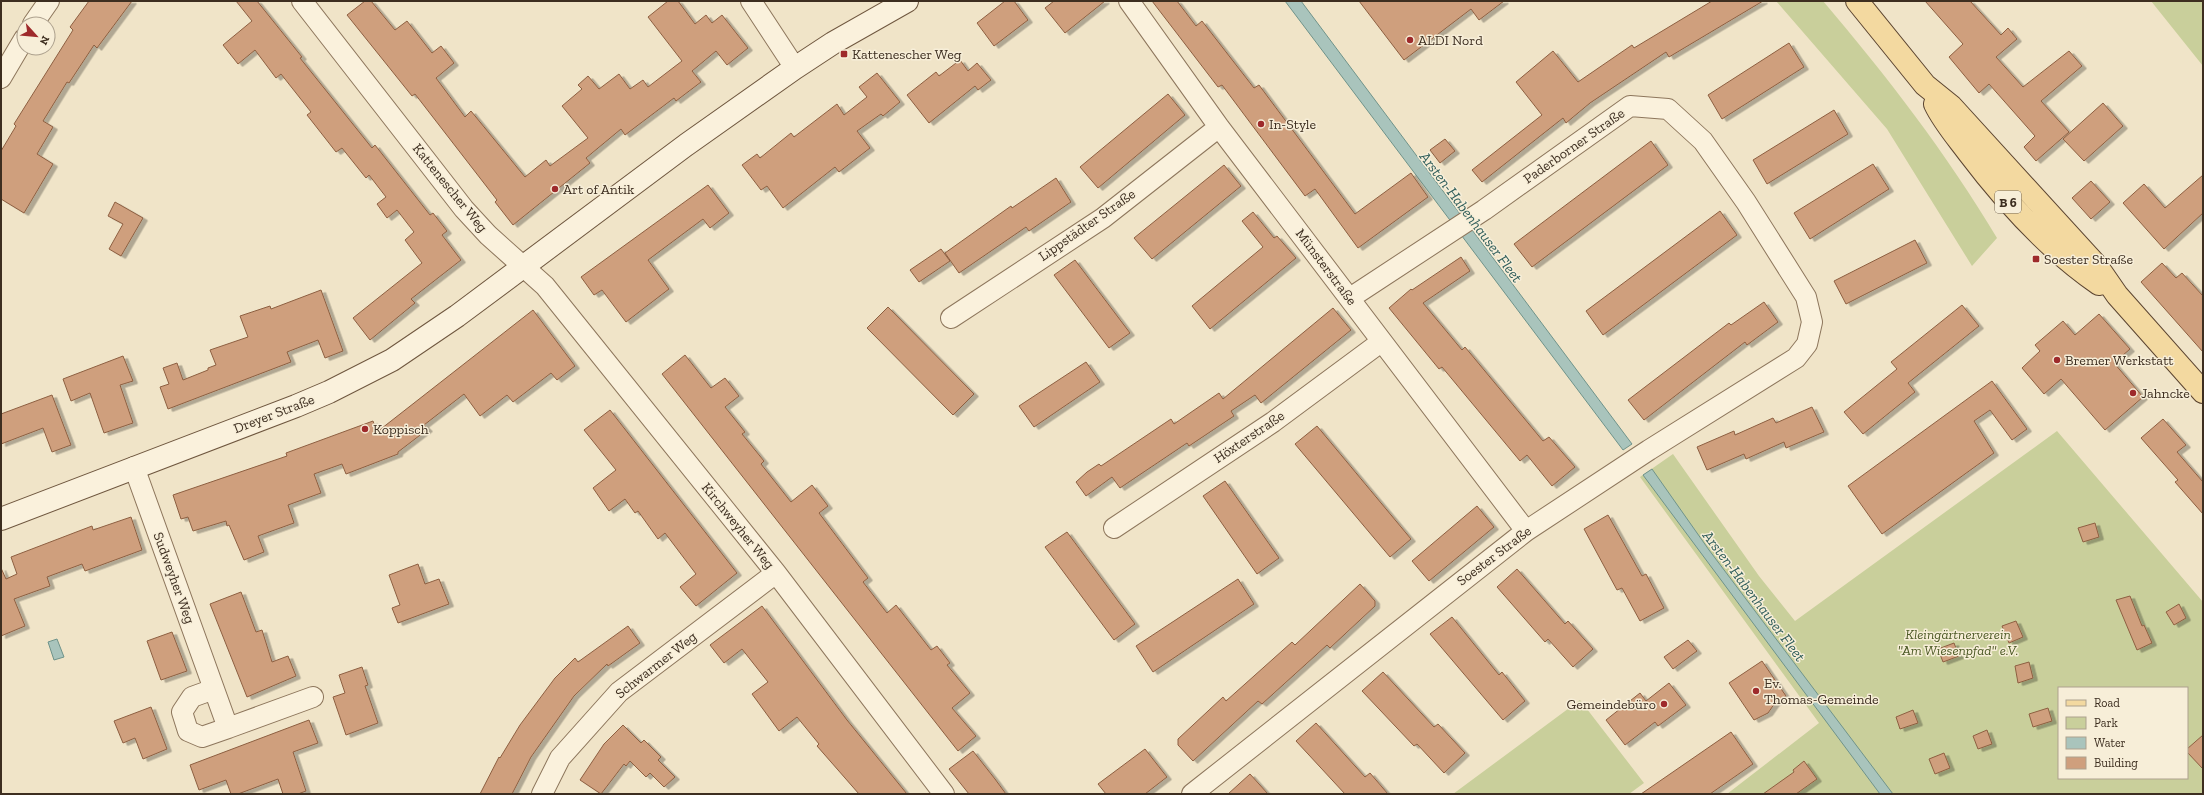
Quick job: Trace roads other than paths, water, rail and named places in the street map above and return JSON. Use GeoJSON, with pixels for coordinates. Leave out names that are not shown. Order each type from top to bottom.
{"type":"FeatureCollection","features":[{"type":"Feature","properties":{"kind":"main road","name":"B 6"},"geometry":{"type":"LineString","coordinates":[[1857,1],[1925,85],[1950,106],[2097,266],[2117,295],[2203,392]]}},
{"type":"Feature","properties":{"kind":"street"},"geometry":{"type":"LineString","coordinates":[[39,16],[49,1]]}},
{"type":"Feature","properties":{"kind":"street","name":"Kattenescher Weg"},"geometry":{"type":"LineString","coordinates":[[302,1],[464,210],[488,235],[523,266]]}},
{"type":"Feature","properties":{"kind":"street"},"geometry":{"type":"LineString","coordinates":[[751,1],[794,68]]}},
{"type":"Feature","properties":{"kind":"street"},"geometry":{"type":"LineString","coordinates":[[523,266],[686,145],[794,68],[840,39],[907,1]]}},
{"type":"Feature","properties":{"kind":"street","name":"Münsterstraße"},"geometry":{"type":"LineString","coordinates":[[1129,1],[1219,127],[1526,531]]}},
{"type":"Feature","properties":{"kind":"street"},"geometry":{"type":"LineString","coordinates":[[1,78],[16,53]]}},
{"type":"Feature","properties":{"kind":"street","name":"Paderborner Straße"},"geometry":{"type":"LineString","coordinates":[[1350,298],[1461,226],[1630,106],[1668,109],[1703,141],[1746,202],[1806,297],[1812,322],[1807,344]]}},
{"type":"Feature","properties":{"kind":"street","name":"Lippstädter Straße"},"geometry":{"type":"LineString","coordinates":[[951,318],[1103,218],[1219,127]]}},
{"type":"Feature","properties":{"kind":"street","name":"Dreyer Straße"},"geometry":{"type":"LineString","coordinates":[[1,519],[296,406],[364,375],[392,360],[457,316],[523,266]]}},
{"type":"Feature","properties":{"kind":"street","name":"Kirchweyher Weg"},"geometry":{"type":"LineString","coordinates":[[523,266],[545,286],[776,573],[944,794]]}},
{"type":"Feature","properties":{"kind":"street","name":"Höxterstraße"},"geometry":{"type":"LineString","coordinates":[[1114,528],[1273,422],[1381,342]]}},
{"type":"Feature","properties":{"kind":"street","name":"Soester Straße"},"geometry":{"type":"LineString","coordinates":[[1194,792],[1526,531],[1649,450],[1796,358],[1807,344]]}},
{"type":"Feature","properties":{"kind":"street","name":"Sudweyher Weg"},"geometry":{"type":"LineString","coordinates":[[134,467],[228,728]]}},
{"type":"Feature","properties":{"kind":"street","name":"Schwarmer Weg"},"geometry":{"type":"LineString","coordinates":[[542,794],[560,758],[619,692],[776,573]]}},
{"type":"Feature","properties":{"kind":"street"},"geometry":{"type":"LineString","coordinates":[[214,689],[192,697],[182,712],[188,731],[202,736],[313,697]]}},
{"type":"Feature","properties":{"kind":"water"},"geometry":{"type":"Polygon","coordinates":[[[1285,1],[1301,1],[1632,444],[1623,450],[1285,1]]]}},
{"type":"Feature","properties":{"kind":"water"},"geometry":{"type":"Polygon","coordinates":[[[1652,469],[1709,550],[1893,794],[1880,794],[1643,475],[1652,469]]]}},
{"type":"Feature","properties":{"kind":"water"},"geometry":{"type":"Polygon","coordinates":[[[57,639],[64,657],[54,660],[48,642],[57,639]]]}},
{"type":"Feature","properties":{"kind":"place","name":"ALDI Nord"},"geometry":{"type":"Point","coordinates":[1410,40]}},
{"type":"Feature","properties":{"kind":"place","name":"Kattenescher Weg"},"geometry":{"type":"Point","coordinates":[844,54]}},
{"type":"Feature","properties":{"kind":"place","name":"In-Style"},"geometry":{"type":"Point","coordinates":[1261,124]}},
{"type":"Feature","properties":{"kind":"place","name":"Art of Antik"},"geometry":{"type":"Point","coordinates":[555,189]}},
{"type":"Feature","properties":{"kind":"place","name":"Soester Straße"},"geometry":{"type":"Point","coordinates":[2036,259]}},
{"type":"Feature","properties":{"kind":"place","name":"Bremer Werkstatt"},"geometry":{"type":"Point","coordinates":[2057,360]}},
{"type":"Feature","properties":{"kind":"place","name":"Jahncke"},"geometry":{"type":"Point","coordinates":[2133,393]}},
{"type":"Feature","properties":{"kind":"place","name":"Koppisch"},"geometry":{"type":"Point","coordinates":[365,429]}},
{"type":"Feature","properties":{"kind":"place","name":"Ev. Thomas-Gemeinde"},"geometry":{"type":"Point","coordinates":[1756,691]}},
{"type":"Feature","properties":{"kind":"place","name":"Gemeindebüro"},"geometry":{"type":"Point","coordinates":[1664,704]}},
{"type":"Feature","properties":{"kind":"water label","name":"Arsten-Habenhauser Fleet"},"geometry":{"type":"Point","coordinates":[1471,217]}},
{"type":"Feature","properties":{"kind":"water label","name":"Arsten-Habenhauser Fleet"},"geometry":{"type":"Point","coordinates":[1754,596]}},
{"type":"Feature","properties":{"kind":"park label","name":"Kleingärtnerverein \"Am Wiesenpfad\" e.V."},"geometry":{"type":"Point","coordinates":[1958,642]}}]}
